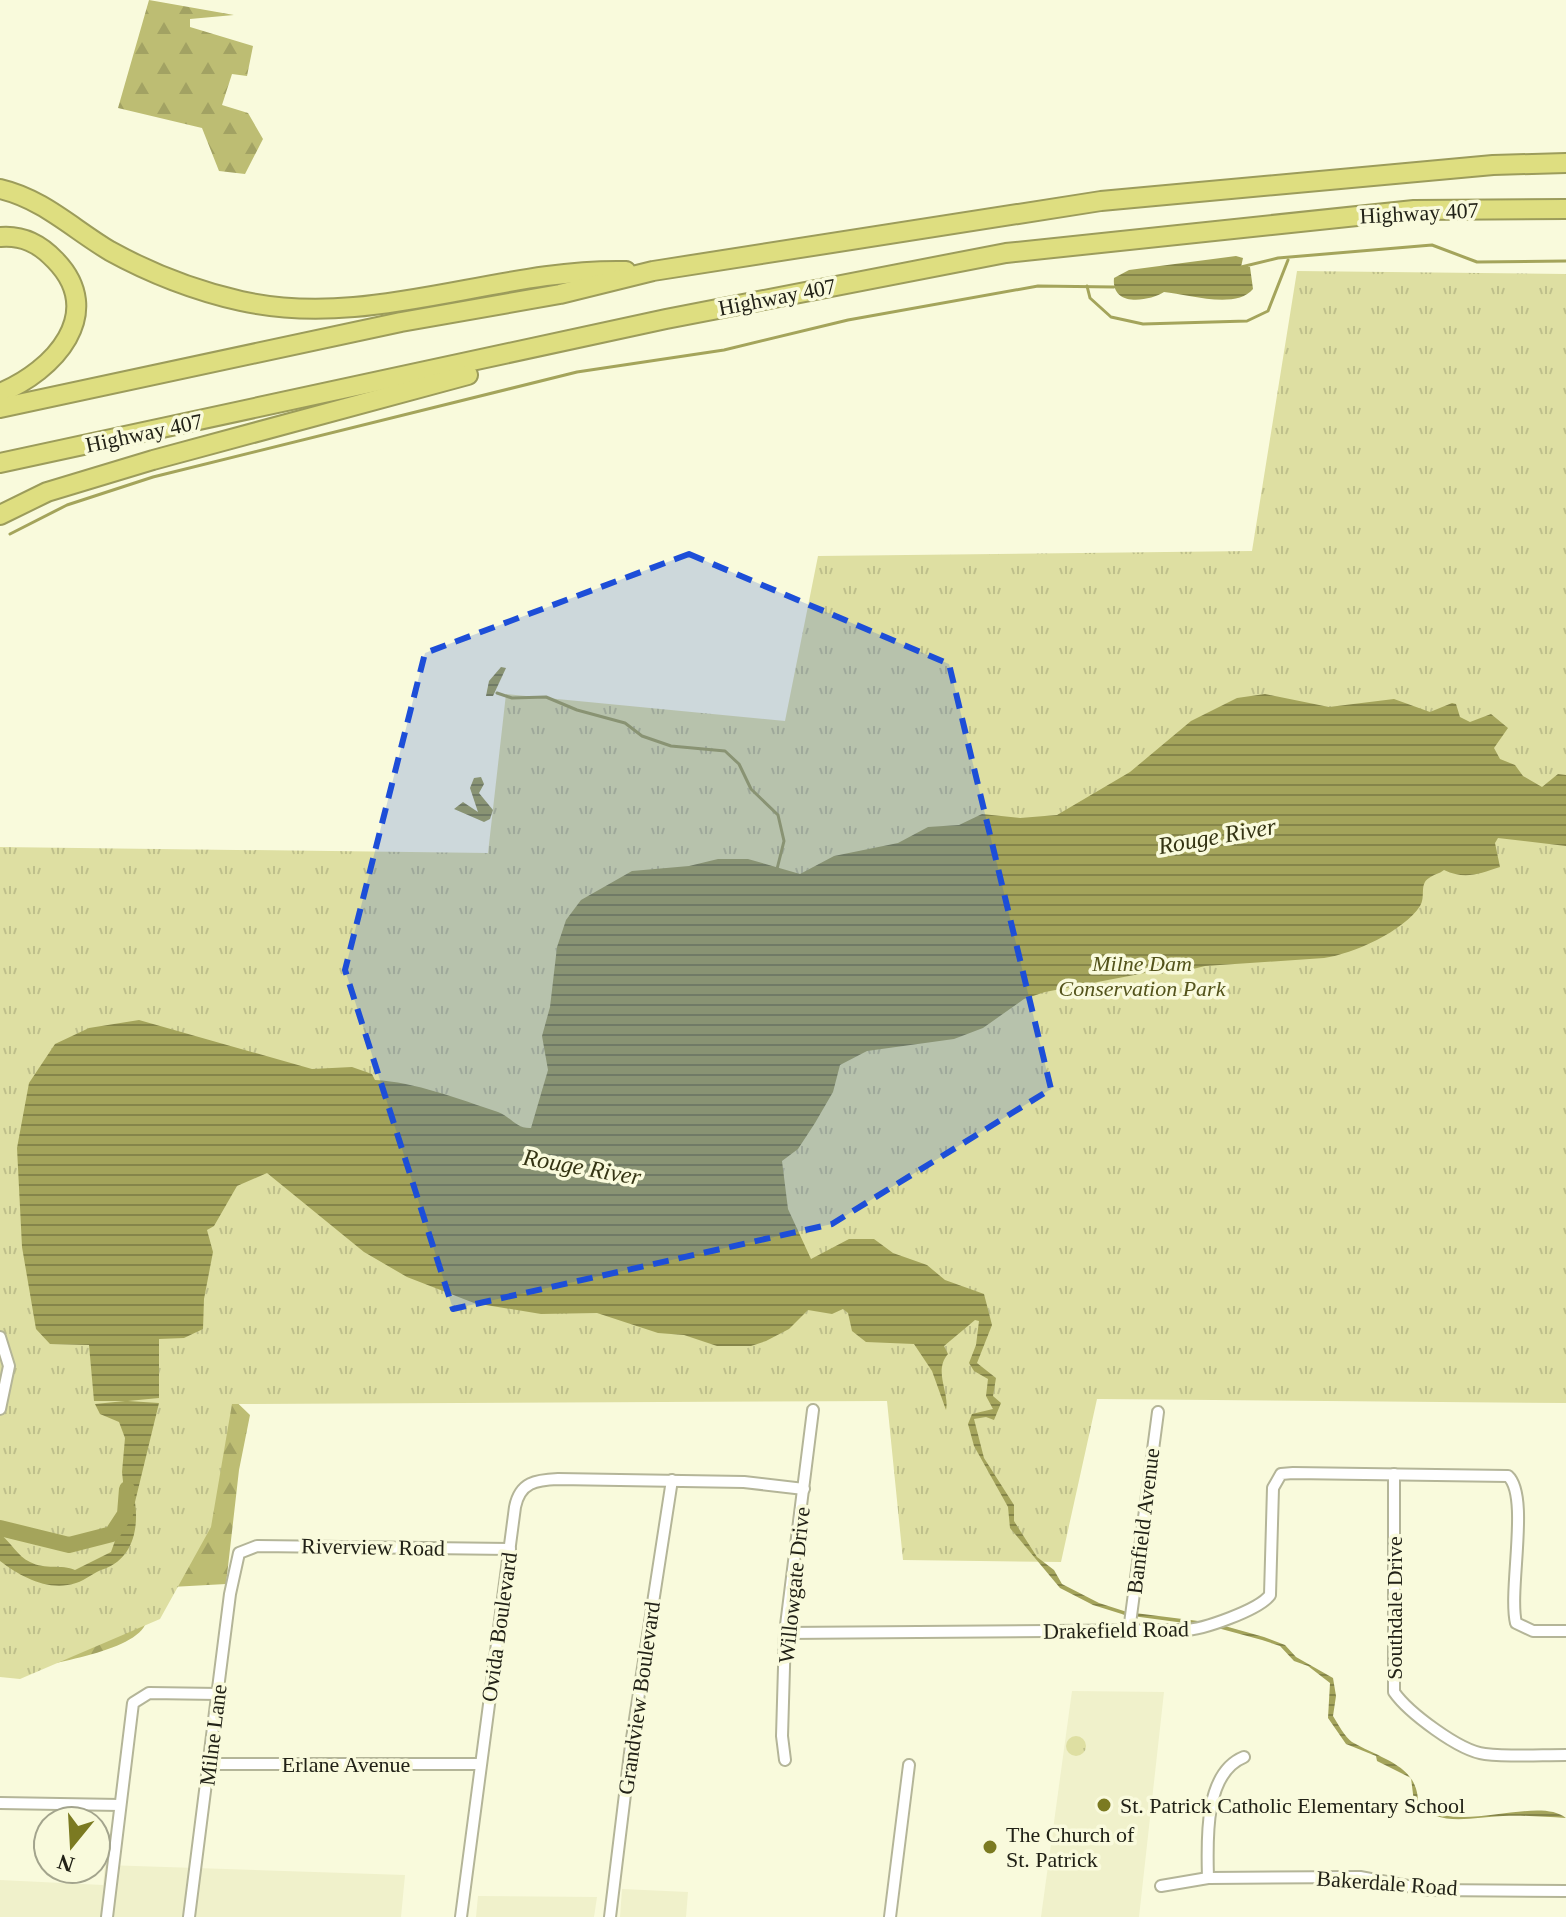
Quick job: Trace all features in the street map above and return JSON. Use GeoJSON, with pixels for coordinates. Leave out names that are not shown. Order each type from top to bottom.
{"type":"FeatureCollection","features":[{"type":"Feature","properties":{"kind":"highway","name":"Highway 407"},"geometry":{"type":"LineString","coordinates":[[0,408],[401,322],[560,294],[653,271],[1101,201],[1493,165],[1566,163]]}},
{"type":"Feature","properties":{"kind":"highway"},"geometry":{"type":"LineString","coordinates":[[0,189],[22,194],[110,251],[157,273],[240,301],[274,307],[336,310],[437,297],[580,270],[653,271]]}},
{"type":"Feature","properties":{"kind":"highway","name":"Highway 407"},"geometry":{"type":"LineString","coordinates":[[0,463],[666,319],[1059,246],[1414,210],[1566,209]]}},
{"type":"Feature","properties":{"kind":"highway"},"geometry":{"type":"LineString","coordinates":[[0,237],[19,236],[48,252],[69,273],[77,299],[75,318],[63,347],[50,363],[0,393]]}},
{"type":"Feature","properties":{"kind":"highway"},"geometry":{"type":"LineString","coordinates":[[0,515],[47,492],[153,460],[420,389],[594,337]]}},
{"type":"Feature","properties":{"kind":"street"},"geometry":{"type":"LineString","coordinates":[[0,1337],[9,1366],[0,1409]]}},
{"type":"Feature","properties":{"kind":"street","name":"Willowgate Drive"},"geometry":{"type":"LineString","coordinates":[[785,1760],[782,1736],[786,1704],[785,1633],[813,1410]]}},
{"type":"Feature","properties":{"kind":"street","name":"Banfield Avenue"},"geometry":{"type":"LineString","coordinates":[[1129,1631],[1158,1412]]}},
{"type":"Feature","properties":{"kind":"street","name":"Drakefield Road"},"geometry":{"type":"LineString","coordinates":[[785,1633],[1196,1630],[1266,1600],[1272,1579],[1272,1496],[1281,1474],[1510,1477],[1514,1482],[1517,1503],[1516,1623],[1533,1631],[1566,1631]]}},
{"type":"Feature","properties":{"kind":"street","name":"Southdale Drive"},"geometry":{"type":"LineString","coordinates":[[1394,1474],[1394,1692],[1404,1705],[1465,1748],[1483,1754],[1566,1755]]}},
{"type":"Feature","properties":{"kind":"street","name":"Grandview Boulevard"},"geometry":{"type":"LineString","coordinates":[[610,1917],[631,1745],[672,1480]]}},
{"type":"Feature","properties":{"kind":"street","name":"Ovida Boulevard"},"geometry":{"type":"LineString","coordinates":[[461,1917],[517,1497],[532,1481],[744,1482],[804,1489]]}},
{"type":"Feature","properties":{"kind":"street","name":"Riverview Road"},"geometry":{"type":"LineString","coordinates":[[239,1553],[257,1546],[510,1549]]}},
{"type":"Feature","properties":{"kind":"street","name":"Milne Lane"},"geometry":{"type":"LineString","coordinates":[[189,1917],[239,1553]]}},
{"type":"Feature","properties":{"kind":"street"},"geometry":{"type":"LineString","coordinates":[[107,1917],[133,1703],[139,1696],[167,1692],[219,1694]]}},
{"type":"Feature","properties":{"kind":"street"},"geometry":{"type":"LineString","coordinates":[[1208,1878],[1207,1851],[1218,1782],[1230,1763],[1244,1757]]}},
{"type":"Feature","properties":{"kind":"street","name":"Erlane Avenue"},"geometry":{"type":"LineString","coordinates":[[211,1764],[480,1764]]}},
{"type":"Feature","properties":{"kind":"street"},"geometry":{"type":"LineString","coordinates":[[890,1917],[909,1765]]}},
{"type":"Feature","properties":{"kind":"street"},"geometry":{"type":"LineString","coordinates":[[0,1803],[120,1805]]}},
{"type":"Feature","properties":{"kind":"street","name":"Bakerdale Road"},"geometry":{"type":"LineString","coordinates":[[1161,1886],[1208,1878],[1360,1877],[1429,1890],[1566,1891]]}},
{"type":"Feature","properties":{"kind":"highlighted area"},"geometry":{"type":"Polygon","coordinates":[[[689,554],[949,664],[1051,1089],[832,1224],[453,1309],[345,970],[425,653],[689,554]]]}},
{"type":"Feature","properties":{"kind":"shaded area","name":"St. Patrick Catholic Elementary School"},"geometry":{"type":"Polygon","coordinates":[[[1072,1691],[1164,1692],[1139,1917],[1041,1917],[1072,1691]]]}},
{"type":"Feature","properties":{"kind":"shaded area"},"geometry":{"type":"Polygon","coordinates":[[[112,1865],[405,1875],[401,1917],[0,1917],[0,1880],[32,1882],[32,1885],[112,1885],[112,1865]]]}},
{"type":"Feature","properties":{"kind":"shaded area"},"geometry":{"type":"Polygon","coordinates":[[[622,1889],[688,1892],[686,1917],[620,1917],[622,1889]]]}},
{"type":"Feature","properties":{"kind":"shaded area"},"geometry":{"type":"Polygon","coordinates":[[[478,1896],[597,1897],[594,1917],[476,1917],[478,1896]]]}},
{"type":"Feature","properties":{"kind":"green space"},"geometry":{"type":"Polygon","coordinates":[[[149,0],[234,15],[190,19],[190,27],[253,46],[247,76],[232,74],[222,105],[248,113],[263,139],[245,174],[219,171],[202,128],[118,108],[149,0]]]}},
{"type":"Feature","properties":{"kind":"green space","name":"Milne Dam Conservation Park"},"geometry":{"type":"Polygon","coordinates":[[[1297,271],[1566,274],[1566,1403],[1097,1399],[1061,1562],[903,1560],[887,1401],[232,1404],[211,1527],[160,1619],[20,1679],[0,1677],[0,847],[488,853],[506,694],[785,721],[818,556],[1252,551],[1297,271]]]}},
{"type":"Feature","properties":{"kind":"green space"},"geometry":{"type":"Polygon","coordinates":[[[221,1387],[250,1415],[239,1470],[226,1584],[153,1588],[145,1625],[121,1644],[81,1657],[4,1673],[0,1556],[221,1387]]]}},
{"type":"Feature","properties":{"kind":"green space"},"geometry":{"type":"Polygon","coordinates":[[[1076,1736],[1083,1739],[1086,1746],[1083,1753],[1076,1756],[1069,1753],[1066,1746],[1069,1739],[1076,1736]]]}},
{"type":"Feature","properties":{"kind":"water"},"geometry":{"type":"Polygon","coordinates":[[[1236,256],[1243,258],[1241,267],[1250,267],[1253,289],[1235,299],[1164,292],[1133,300],[1119,294],[1115,288],[1114,278],[1129,270],[1236,256]]]}},
{"type":"Feature","properties":{"kind":"water"},"geometry":{"type":"Polygon","coordinates":[[[501,667],[506,668],[493,696],[486,696],[489,681],[501,667]]]}},
{"type":"Feature","properties":{"kind":"water"},"geometry":{"type":"Polygon","coordinates":[[[1265,694],[1329,707],[1394,699],[1430,712],[1452,703],[1456,704],[1460,717],[1470,722],[1491,714],[1508,728],[1494,748],[1500,759],[1515,765],[1523,776],[1542,787],[1558,774],[1566,775],[1566,846],[1498,838],[1495,843],[1500,867],[1472,875],[1444,870],[1426,881],[1420,906],[1402,924],[1377,940],[1336,956],[1205,966],[1185,971],[1171,968],[1045,992],[1024,999],[983,1028],[954,1039],[867,1051],[840,1065],[833,1092],[815,1123],[798,1149],[782,1161],[788,1209],[811,1259],[849,1239],[874,1239],[893,1253],[927,1265],[945,1280],[984,1294],[992,1325],[977,1363],[996,1378],[993,1396],[1001,1403],[994,1420],[986,1417],[974,1419],[984,1458],[1014,1505],[1014,1521],[1037,1557],[1054,1570],[1062,1584],[1099,1603],[1127,1612],[1214,1623],[1285,1645],[1296,1657],[1333,1678],[1336,1696],[1333,1716],[1349,1740],[1396,1764],[1410,1778],[1377,1761],[1376,1756],[1346,1744],[1328,1718],[1330,1683],[1308,1666],[1294,1661],[1280,1646],[1214,1627],[1125,1615],[1093,1605],[1060,1588],[1010,1528],[1008,1507],[974,1446],[968,1424],[972,1414],[993,1409],[986,1396],[988,1379],[974,1371],[969,1363],[976,1345],[979,1321],[975,1320],[944,1346],[948,1354],[942,1368],[946,1410],[932,1371],[914,1344],[866,1342],[852,1331],[848,1313],[843,1309],[832,1314],[808,1310],[789,1329],[751,1346],[717,1346],[684,1335],[658,1333],[597,1313],[541,1314],[474,1303],[407,1277],[364,1252],[267,1173],[237,1186],[214,1226],[207,1230],[213,1252],[204,1299],[203,1329],[184,1338],[159,1339],[159,1398],[128,1401],[159,1403],[135,1502],[134,1533],[127,1551],[114,1564],[80,1582],[56,1586],[36,1581],[0,1561],[0,1534],[30,1562],[75,1570],[111,1552],[126,1510],[122,1472],[125,1438],[119,1422],[100,1414],[95,1404],[125,1401],[94,1401],[89,1345],[50,1344],[36,1329],[22,1247],[17,1148],[29,1083],[55,1044],[89,1028],[139,1020],[312,1069],[352,1067],[372,1074],[375,1080],[437,1092],[498,1112],[522,1127],[531,1128],[548,1070],[542,1036],[550,1007],[557,947],[566,920],[581,900],[632,871],[689,866],[718,859],[748,859],[800,874],[834,856],[898,843],[928,827],[959,825],[982,814],[1020,818],[1057,815],[1130,772],[1191,721],[1237,698],[1265,694]]]}},
{"type":"Feature","properties":{"kind":"water"},"geometry":{"type":"Polygon","coordinates":[[[481,777],[484,784],[479,793],[493,810],[490,819],[484,822],[454,809],[463,802],[478,812],[470,788],[474,778],[481,777]]]}},
{"type":"Feature","properties":{"kind":"water"},"geometry":{"type":"Polygon","coordinates":[[[1411,1779],[1418,1801],[1432,1812],[1471,1817],[1535,1811],[1552,1812],[1566,1818],[1445,1818],[1423,1810],[1414,1802],[1411,1779]]]}},
{"type":"Feature","properties":{"kind":"waterway"},"geometry":{"type":"LineString","coordinates":[[1241,267],[1278,258],[1432,245],[1477,262],[1566,261]]}},
{"type":"Feature","properties":{"kind":"waterway"},"geometry":{"type":"LineString","coordinates":[[1087,286],[1090,298],[1111,317],[1143,324],[1247,321],[1268,311],[1288,260]]}},
{"type":"Feature","properties":{"kind":"waterway"},"geometry":{"type":"LineString","coordinates":[[10,534],[67,505],[153,477],[577,372],[724,350],[848,320],[1038,286],[1114,287]]}},
{"type":"Feature","properties":{"kind":"waterway"},"geometry":{"type":"LineString","coordinates":[[497,693],[512,698],[546,697],[577,710],[625,723],[642,736],[671,746],[725,751],[739,764],[751,789],[778,815],[784,841],[777,869]]}},
{"type":"Feature","properties":{"kind":"waterway","name":"Rouge River"},"geometry":{"type":"LineString","coordinates":[[0,1528],[69,1545],[112,1534],[125,1514],[127,1489]]}},
{"type":"Feature","properties":{"kind":"place","name":"St. Patrick Catholic Elementary School"},"geometry":{"type":"Point","coordinates":[1104,1805]}},
{"type":"Feature","properties":{"kind":"place","name":"The Church of St. Patrick"},"geometry":{"type":"Point","coordinates":[990,1847]}}]}
